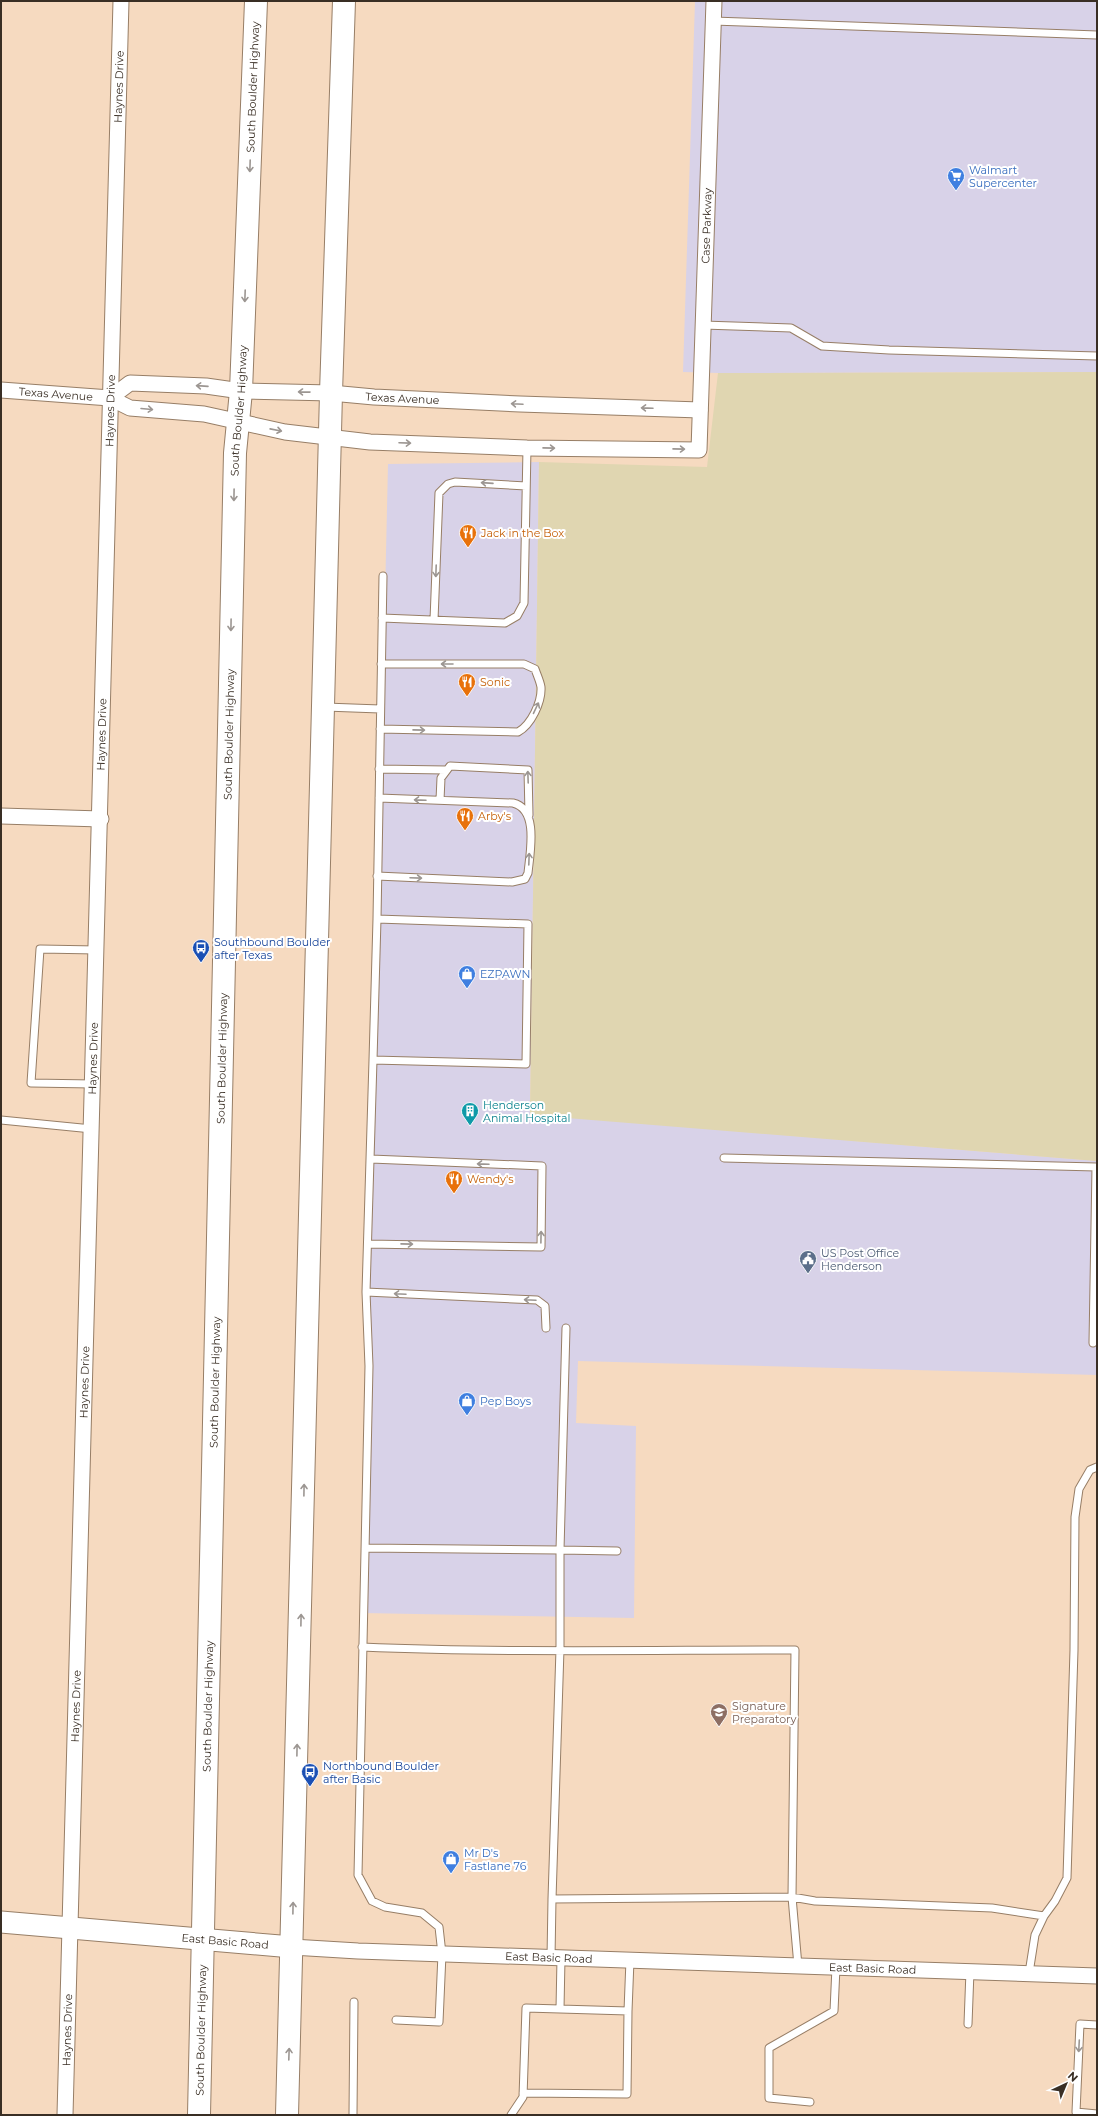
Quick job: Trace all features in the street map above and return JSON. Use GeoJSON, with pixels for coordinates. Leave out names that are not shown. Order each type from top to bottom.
{"type":"FeatureCollection","features":[{"type":"Feature","properties":{"kind":"main road","name":"South Boulder Highway"},"geometry":{"type":"LineString","coordinates":[[199,2115],[235,469],[241,391],[256,1]]}},
{"type":"Feature","properties":{"kind":"main road"},"geometry":{"type":"LineString","coordinates":[[287,2115],[332,393],[344,1]]}},
{"type":"Feature","properties":{"kind":"street","name":"Haynes Drive"},"geometry":{"type":"LineString","coordinates":[[65,2115],[94,1084],[121,1]]}},
{"type":"Feature","properties":{"kind":"street","name":"Case Parkway"},"geometry":{"type":"LineString","coordinates":[[699,450],[714,1]]}},
{"type":"Feature","properties":{"kind":"street","name":"Texas Avenue"},"geometry":{"type":"LineString","coordinates":[[110,398],[130,383],[206,386],[241,391],[332,393],[374,397],[512,404],[700,410]]}},
{"type":"Feature","properties":{"kind":"street","name":"Texas Avenue"},"geometry":{"type":"LineString","coordinates":[[1,390],[110,398],[130,408],[204,414],[285,432],[332,436],[370,442],[527,448],[699,450]]}},
{"type":"Feature","properties":{"kind":"street"},"geometry":{"type":"LineString","coordinates":[[1,816],[101,819]]}},
{"type":"Feature","properties":{"kind":"street","name":"East Basic Road"},"geometry":{"type":"LineString","coordinates":[[1,1922],[292,1947],[442,1954],[1097,1976]]}},
{"type":"Feature","properties":{"kind":"lane"},"geometry":{"type":"LineString","coordinates":[[713,21],[1097,36]]}},
{"type":"Feature","properties":{"kind":"lane"},"geometry":{"type":"LineString","coordinates":[[703,325],[791,328],[822,346],[897,350],[1097,356]]}},
{"type":"Feature","properties":{"kind":"lane"},"geometry":{"type":"LineString","coordinates":[[382,618],[505,623],[517,616],[524,603],[527,448]]}},
{"type":"Feature","properties":{"kind":"lane"},"geometry":{"type":"LineString","coordinates":[[434,620],[439,493],[448,484],[455,482],[526,486]]}},
{"type":"Feature","properties":{"kind":"lane"},"geometry":{"type":"LineString","coordinates":[[383,576],[377,919],[366,1292],[369,1366],[358,1874],[372,1901],[385,1908],[422,1913],[439,1927],[442,1954],[439,2022],[396,2020]]}},
{"type":"Feature","properties":{"kind":"lane"},"geometry":{"type":"LineString","coordinates":[[380,729],[518,732],[528,723],[538,702],[541,690],[535,669],[524,664],[381,664]]}},
{"type":"Feature","properties":{"kind":"lane"},"geometry":{"type":"LineString","coordinates":[[324,707],[380,709]]}},
{"type":"Feature","properties":{"kind":"lane"},"geometry":{"type":"LineString","coordinates":[[377,876],[512,882],[521,880],[528,873],[531,824],[529,816],[528,770],[450,766],[441,778],[440,800]]}},
{"type":"Feature","properties":{"kind":"lane"},"geometry":{"type":"LineString","coordinates":[[379,769],[446,770]]}},
{"type":"Feature","properties":{"kind":"lane"},"geometry":{"type":"LineString","coordinates":[[379,798],[513,803],[520,805],[529,816]]}},
{"type":"Feature","properties":{"kind":"lane"},"geometry":{"type":"LineString","coordinates":[[373,1060],[526,1064],[528,924],[377,919]]}},
{"type":"Feature","properties":{"kind":"lane"},"geometry":{"type":"LineString","coordinates":[[94,1084],[31,1083],[40,949],[97,950]]}},
{"type":"Feature","properties":{"kind":"lane"},"geometry":{"type":"LineString","coordinates":[[1,1120],[92,1129]]}},
{"type":"Feature","properties":{"kind":"lane"},"geometry":{"type":"LineString","coordinates":[[724,1158],[1096,1167],[1093,1343]]}},
{"type":"Feature","properties":{"kind":"lane"},"geometry":{"type":"LineString","coordinates":[[368,1244],[540,1247],[542,1166],[371,1159]]}},
{"type":"Feature","properties":{"kind":"lane"},"geometry":{"type":"LineString","coordinates":[[366,1292],[537,1300],[545,1306],[546,1328]]}},
{"type":"Feature","properties":{"kind":"lane"},"geometry":{"type":"LineString","coordinates":[[560,2009],[552,1899],[560,1649],[560,1550],[566,1328]]}},
{"type":"Feature","properties":{"kind":"lane"},"geometry":{"type":"LineString","coordinates":[[1029,1973],[1035,1935],[1044,1916],[1055,1902],[1067,1878],[1074,1650],[1075,1517],[1079,1489],[1090,1470],[1097,1467]]}},
{"type":"Feature","properties":{"kind":"lane"},"geometry":{"type":"LineString","coordinates":[[365,1548],[617,1551]]}},
{"type":"Feature","properties":{"kind":"lane"},"geometry":{"type":"LineString","coordinates":[[362,1648],[794,1650],[792,1897],[798,1966]]}},
{"type":"Feature","properties":{"kind":"lane"},"geometry":{"type":"LineString","coordinates":[[552,1899],[792,1897],[815,1901],[992,1908],[1044,1916]]}},
{"type":"Feature","properties":{"kind":"lane"},"geometry":{"type":"LineString","coordinates":[[523,2093],[627,2094],[630,1960]]}},
{"type":"Feature","properties":{"kind":"lane"},"geometry":{"type":"LineString","coordinates":[[810,2102],[770,2098],[769,2048],[834,2011],[836,1967]]}},
{"type":"Feature","properties":{"kind":"lane"},"geometry":{"type":"LineString","coordinates":[[968,2024],[970,1971]]}},
{"type":"Feature","properties":{"kind":"lane"},"geometry":{"type":"LineString","coordinates":[[353,2115],[354,2002]]}},
{"type":"Feature","properties":{"kind":"lane"},"geometry":{"type":"LineString","coordinates":[[511,2115],[523,2097],[526,2008],[628,2011]]}},
{"type":"Feature","properties":{"kind":"lane"},"geometry":{"type":"LineString","coordinates":[[1097,2025],[1080,2024],[1076,2112],[1097,2114]]}},
{"type":"Feature","properties":{"kind":"shaded area"},"geometry":{"type":"Polygon","coordinates":[[[695,1],[1097,1],[1097,372],[683,372],[695,1]]]}},
{"type":"Feature","properties":{"kind":"shaded area"},"geometry":{"type":"Polygon","coordinates":[[[539,462],[530,1114],[1097,1161],[1097,1375],[578,1361],[576,1423],[636,1426],[634,1618],[362,1613],[388,464],[539,462]]]}},
{"type":"Feature","properties":{"kind":"sand"},"geometry":{"type":"Polygon","coordinates":[[[1097,372],[1097,1161],[530,1115],[539,462],[707,467],[718,373],[1097,372]]]}},
{"type":"Feature","properties":{"kind":"place","name":"Walmart Supercenter"},"geometry":{"type":"Point","coordinates":[956,191]}},
{"type":"Feature","properties":{"kind":"place","name":"Jack in the Box"},"geometry":{"type":"Point","coordinates":[468,548]}},
{"type":"Feature","properties":{"kind":"place","name":"Sonic"},"geometry":{"type":"Point","coordinates":[467,697]}},
{"type":"Feature","properties":{"kind":"place","name":"Arby's"},"geometry":{"type":"Point","coordinates":[465,831]}},
{"type":"Feature","properties":{"kind":"place","name":"Southbound Boulder after Texas"},"geometry":{"type":"Point","coordinates":[201,963]}},
{"type":"Feature","properties":{"kind":"place","name":"EZPAWN"},"geometry":{"type":"Point","coordinates":[467,989]}},
{"type":"Feature","properties":{"kind":"place","name":"Henderson Animal Hospital"},"geometry":{"type":"Point","coordinates":[470,1126]}},
{"type":"Feature","properties":{"kind":"place","name":"Wendy's"},"geometry":{"type":"Point","coordinates":[454,1194]}},
{"type":"Feature","properties":{"kind":"place","name":"US Post Office Henderson"},"geometry":{"type":"Point","coordinates":[808,1274]}},
{"type":"Feature","properties":{"kind":"place","name":"Pep Boys"},"geometry":{"type":"Point","coordinates":[467,1416]}},
{"type":"Feature","properties":{"kind":"place","name":"Signature Preparatory"},"geometry":{"type":"Point","coordinates":[719,1727]}},
{"type":"Feature","properties":{"kind":"place","name":"Northbound Boulder after Basic"},"geometry":{"type":"Point","coordinates":[310,1787]}},
{"type":"Feature","properties":{"kind":"place","name":"Mr D's Fastlane 76"},"geometry":{"type":"Point","coordinates":[451,1874]}}]}
